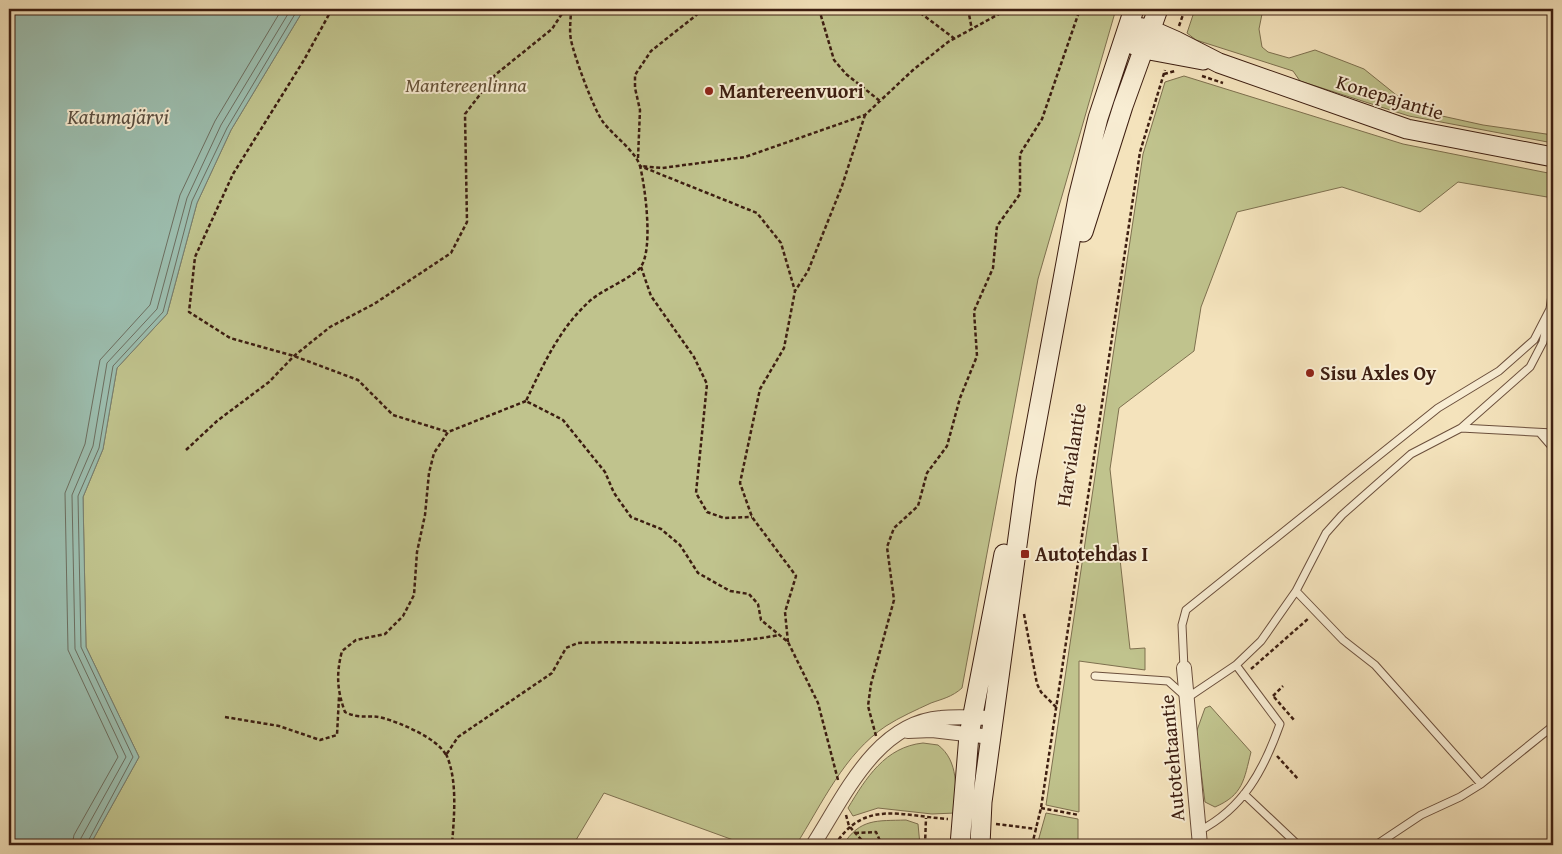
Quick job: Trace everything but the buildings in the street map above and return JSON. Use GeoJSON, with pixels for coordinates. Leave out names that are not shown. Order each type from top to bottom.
{"type":"FeatureCollection","features":[{"type":"Feature","properties":{"kind":"main road","name":"Harvialantie"},"geometry":{"type":"LineString","coordinates":[[1057,312],[1117,123],[1158,9]]}},
{"type":"Feature","properties":{"kind":"main road","name":"Harvialantie"},"geometry":{"type":"LineString","coordinates":[[980,845],[982,802],[1026,479],[1078,198],[1098,118],[1129,25]]}},
{"type":"Feature","properties":{"kind":"main road","name":"Konepajantie"},"geometry":{"type":"LineString","coordinates":[[1129,25],[1151,30],[1219,63],[1407,129],[1553,157]]}},
{"type":"Feature","properties":{"kind":"main road","name":"Konepajantie"},"geometry":{"type":"LineString","coordinates":[[1129,25],[1144,49],[1219,63]]}},
{"type":"Feature","properties":{"kind":"main road","name":"Harvialantie"},"geometry":{"type":"LineString","coordinates":[[960,845],[971,726],[1003,558],[1026,479]]}},
{"type":"Feature","properties":{"kind":"street","name":"Autotehtaantie"},"geometry":{"type":"LineString","coordinates":[[1184,668],[1200,845]]}},
{"type":"Feature","properties":{"kind":"street"},"geometry":{"type":"LineString","coordinates":[[813,845],[865,765],[884,743],[903,731],[919,722],[940,718],[971,726],[991,737]]}},
{"type":"Feature","properties":{"kind":"street"},"geometry":{"type":"LineString","coordinates":[[971,726],[994,718]]}},
{"type":"Feature","properties":{"kind":"lane"},"geometry":{"type":"LineString","coordinates":[[1095,676],[1168,681],[1187,698],[1236,665],[1261,641],[1296,591],[1326,533],[1342,515],[1411,454],[1461,428],[1530,367],[1543,342],[1553,287]]}},
{"type":"Feature","properties":{"kind":"lane"},"geometry":{"type":"LineString","coordinates":[[1184,668],[1182,624],[1186,610],[1438,408],[1499,371],[1534,340],[1550,309]]}},
{"type":"Feature","properties":{"kind":"lane"},"geometry":{"type":"LineString","coordinates":[[1461,428],[1553,433]]}},
{"type":"Feature","properties":{"kind":"lane"},"geometry":{"type":"LineString","coordinates":[[1540,433],[1553,448]]}},
{"type":"Feature","properties":{"kind":"lane"},"geometry":{"type":"LineString","coordinates":[[1296,591],[1317,610],[1343,640],[1375,665],[1481,784]]}},
{"type":"Feature","properties":{"kind":"lane"},"geometry":{"type":"LineString","coordinates":[[1199,831],[1218,821],[1256,780],[1271,750],[1280,724],[1236,665]]}},
{"type":"Feature","properties":{"kind":"lane"},"geometry":{"type":"LineString","coordinates":[[1376,845],[1421,815],[1460,797],[1481,784],[1553,726]]}},
{"type":"Feature","properties":{"kind":"lane"},"geometry":{"type":"LineString","coordinates":[[1244,794],[1298,845]]}},
{"type":"Feature","properties":{"kind":"path"},"geometry":{"type":"LineString","coordinates":[[332,9],[304,60],[233,174],[195,257],[189,312],[230,338],[294,356],[358,380],[393,415],[448,432]]}},
{"type":"Feature","properties":{"kind":"path"},"geometry":{"type":"LineString","coordinates":[[186,450],[217,421],[269,382],[294,356],[330,327],[374,304],[451,253],[467,222],[465,114],[495,75],[552,29],[565,9]]}},
{"type":"Feature","properties":{"kind":"path"},"geometry":{"type":"LineString","coordinates":[[571,9],[571,39],[590,95],[601,120],[619,141],[638,158]]}},
{"type":"Feature","properties":{"kind":"path"},"geometry":{"type":"LineString","coordinates":[[704,9],[651,51],[635,75],[635,88],[640,110],[638,158],[646,193],[647,209],[646,249],[641,267],[651,296],[694,358],[708,384],[696,493],[707,512],[724,518],[752,517]]}},
{"type":"Feature","properties":{"kind":"path"},"geometry":{"type":"LineString","coordinates":[[819,9],[834,60],[846,74],[880,101]]}},
{"type":"Feature","properties":{"kind":"path"},"geometry":{"type":"LineString","coordinates":[[915,9],[955,39]]}},
{"type":"Feature","properties":{"kind":"path"},"geometry":{"type":"LineString","coordinates":[[968,9],[972,30]]}},
{"type":"Feature","properties":{"kind":"path"},"geometry":{"type":"LineString","coordinates":[[640,166],[662,168],[745,157],[865,116],[913,70],[955,39],[1008,9]]}},
{"type":"Feature","properties":{"kind":"path"},"geometry":{"type":"LineString","coordinates":[[878,750],[868,706],[871,684],[894,600],[887,547],[894,528],[918,506],[927,473],[948,446],[960,398],[977,356],[974,311],[993,268],[998,226],[1020,194],[1020,154],[1042,119],[1080,9]]}},
{"type":"Feature","properties":{"kind":"path","name":"Harvialantie"},"geometry":{"type":"LineString","coordinates":[[1032,845],[1041,808],[1140,152],[1164,74]]}},
{"type":"Feature","properties":{"kind":"path"},"geometry":{"type":"LineString","coordinates":[[838,783],[818,703],[788,642],[785,612],[796,576],[752,517],[740,483],[760,389],[784,348],[795,291],[808,271],[842,186],[865,116]]}},
{"type":"Feature","properties":{"kind":"path"},"geometry":{"type":"LineString","coordinates":[[640,166],[757,213],[781,243],[795,291]]}},
{"type":"Feature","properties":{"kind":"path"},"geometry":{"type":"LineString","coordinates":[[225,717],[279,726],[320,740],[337,735],[339,695],[336,674],[342,651],[356,640],[385,634],[403,616],[414,595],[417,552],[425,515],[429,473],[434,453],[448,432],[526,401],[549,352],[566,325],[593,299],[641,267]]}},
{"type":"Feature","properties":{"kind":"path"},"geometry":{"type":"LineString","coordinates":[[526,401],[563,420],[605,472],[614,494],[631,517],[661,530],[680,545],[698,573],[730,591],[749,594],[758,604],[761,620],[788,642]]}},
{"type":"Feature","properties":{"kind":"path"},"geometry":{"type":"LineString","coordinates":[[1024,610],[1037,684],[1041,692],[1056,707]]}},
{"type":"Feature","properties":{"kind":"path"},"geometry":{"type":"LineString","coordinates":[[1256,676],[1250,670],[1317,610]]}},
{"type":"Feature","properties":{"kind":"path"},"geometry":{"type":"LineString","coordinates":[[446,755],[458,737],[552,673],[566,648],[578,643],[717,643],[748,641],[779,635]]}},
{"type":"Feature","properties":{"kind":"path"},"geometry":{"type":"LineString","coordinates":[[1273,696],[1283,686]]}},
{"type":"Feature","properties":{"kind":"path"},"geometry":{"type":"LineString","coordinates":[[1267,689],[1294,720]]}},
{"type":"Feature","properties":{"kind":"path"},"geometry":{"type":"LineString","coordinates":[[339,695],[345,712],[357,718],[382,718],[423,734],[444,751],[450,763],[453,796],[452,845]]}},
{"type":"Feature","properties":{"kind":"path"},"geometry":{"type":"LineString","coordinates":[[1271,750],[1298,779]]}},
{"type":"Feature","properties":{"kind":"path"},"geometry":{"type":"LineString","coordinates":[[1041,808],[1079,815]]}},
{"type":"Feature","properties":{"kind":"path"},"geometry":{"type":"LineString","coordinates":[[835,845],[849,826],[857,820],[876,814],[955,819]]}},
{"type":"Feature","properties":{"kind":"path"},"geometry":{"type":"LineString","coordinates":[[926,818],[926,845]]}},
{"type":"Feature","properties":{"kind":"path"},"geometry":{"type":"LineString","coordinates":[[989,823],[1037,829]]}},
{"type":"Feature","properties":{"kind":"path"},"geometry":{"type":"LineString","coordinates":[[849,826],[866,845]]}},
{"type":"Feature","properties":{"kind":"path"},"geometry":{"type":"LineString","coordinates":[[855,832],[876,832],[882,845]]}},
{"type":"Feature","properties":{"kind":"green space","name":"Mantereenlinna"},"geometry":{"type":"Polygon","coordinates":[[[304,9],[1116,9],[1038,279],[962,688],[951,696],[931,703],[897,720],[871,737],[846,765],[796,845],[747,845],[604,793],[573,845],[90,845],[139,757],[86,647],[83,497],[103,449],[117,368],[167,314],[197,203],[231,130],[304,9]]]}},
{"type":"Feature","properties":{"kind":"green space"},"geometry":{"type":"Polygon","coordinates":[[[1195,9],[1263,9],[1259,29],[1262,47],[1268,52],[1289,58],[1315,50],[1364,69],[1415,110],[1483,125],[1553,135],[1553,143],[1409,116],[1300,81],[1293,71],[1196,40],[1187,33],[1195,9]]]}},
{"type":"Feature","properties":{"kind":"green space"},"geometry":{"type":"Polygon","coordinates":[[[1184,76],[1403,144],[1553,174],[1553,198],[1458,182],[1420,212],[1342,187],[1237,212],[1201,307],[1194,351],[1119,408],[1110,469],[1130,649],[1145,648],[1145,670],[1079,661],[1079,812],[1046,805],[1143,154],[1165,82],[1184,76]]]}},
{"type":"Feature","properties":{"kind":"green space"},"geometry":{"type":"Polygon","coordinates":[[[1210,706],[1251,752],[1241,786],[1231,797],[1215,807],[1205,802],[1196,733],[1205,708],[1210,706]]]}},
{"type":"Feature","properties":{"kind":"green space"},"geometry":{"type":"Polygon","coordinates":[[[923,743],[938,745],[950,759],[955,776],[955,813],[932,814],[878,808],[853,816],[848,808],[878,766],[887,757],[898,751],[923,743]]]}},
{"type":"Feature","properties":{"kind":"green space"},"geometry":{"type":"Polygon","coordinates":[[[1046,813],[1078,819],[1078,845],[1037,845],[1046,813]]]}},
{"type":"Feature","properties":{"kind":"green space"},"geometry":{"type":"Polygon","coordinates":[[[906,820],[918,824],[920,845],[843,845],[849,836],[863,825],[878,821],[906,820]]]}},
{"type":"Feature","properties":{"kind":"water","name":"Katumajärvi"},"geometry":{"type":"Polygon","coordinates":[[[9,9],[304,9],[231,130],[197,203],[167,314],[117,368],[103,449],[83,497],[86,647],[139,757],[90,845],[9,845],[9,9]]]}},
{"type":"Feature","properties":{"kind":"place","name":"Mantereenvuori"},"geometry":{"type":"Point","coordinates":[709,91]}},
{"type":"Feature","properties":{"kind":"place","name":"Sisu Axles Oy"},"geometry":{"type":"Point","coordinates":[1310,373]}},
{"type":"Feature","properties":{"kind":"place","name":"Autotehdas I"},"geometry":{"type":"Point","coordinates":[1025,554]}}]}
